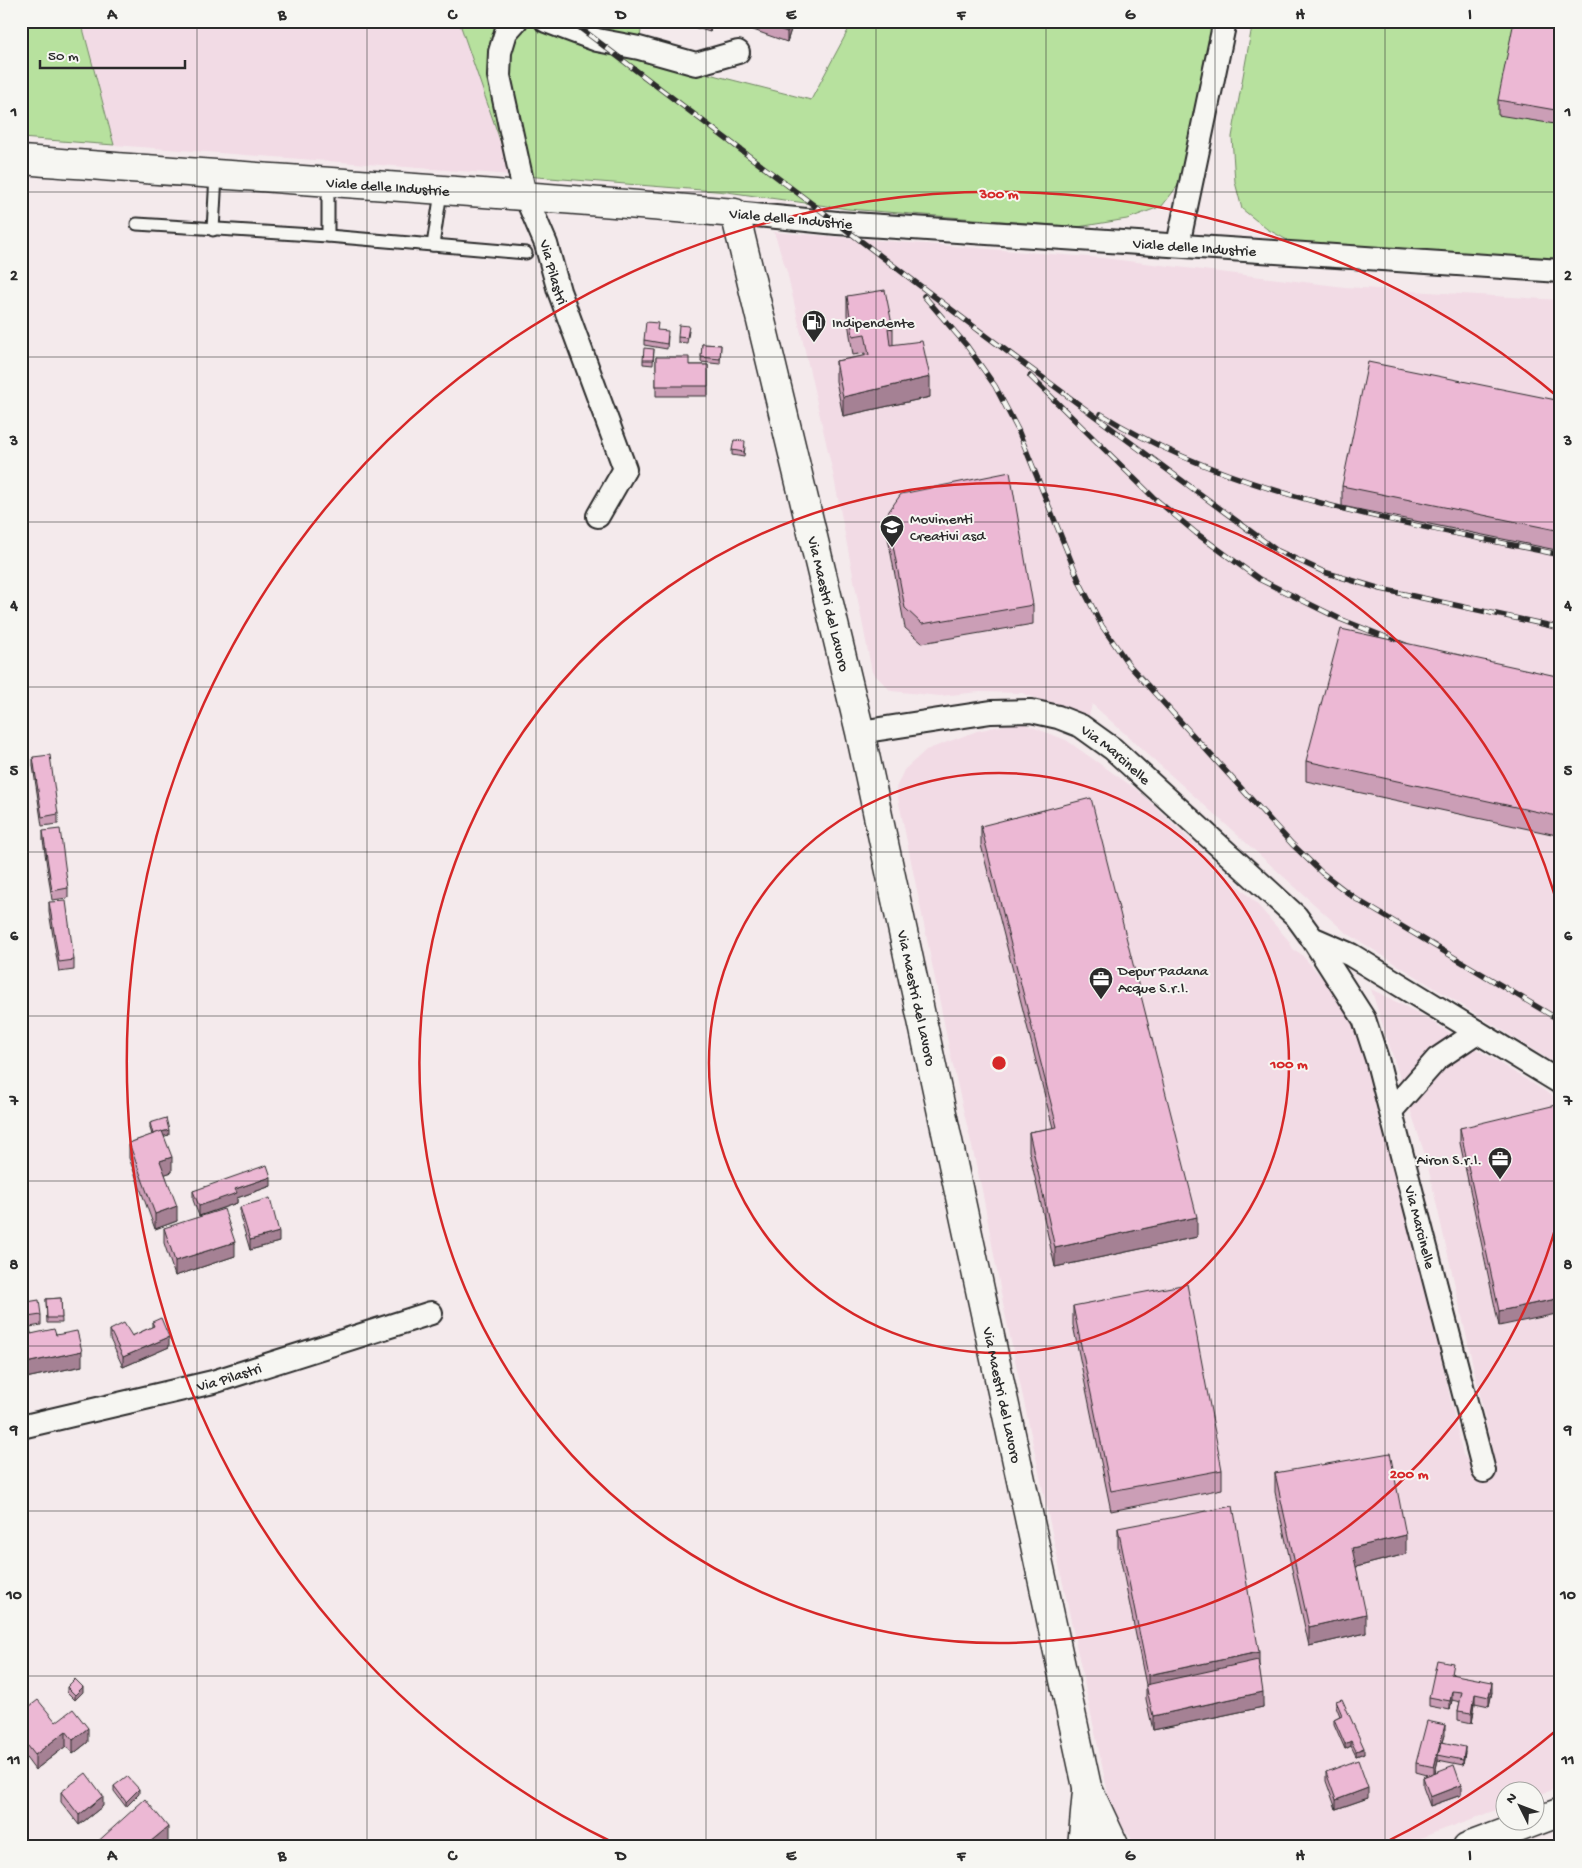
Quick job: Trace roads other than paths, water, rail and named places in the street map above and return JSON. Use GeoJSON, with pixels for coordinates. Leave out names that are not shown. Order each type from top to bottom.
{"type":"FeatureCollection","features":[{"type":"Feature","properties":{"kind":"street","name":"Via Pilastri"},"geometry":{"type":"LineString","coordinates":[[516,21],[506,32],[500,52],[499,76],[525,195],[546,244],[560,291],[625,469],[598,516]]}},
{"type":"Feature","properties":{"kind":"street"},"geometry":{"type":"LineString","coordinates":[[546,21],[597,40],[639,48],[696,64],[738,52]]}},
{"type":"Feature","properties":{"kind":"street"},"geometry":{"type":"LineString","coordinates":[[1178,245],[1225,21]]}},
{"type":"Feature","properties":{"kind":"street","name":"Viale delle Industrie"},"geometry":{"type":"LineString","coordinates":[[21,160],[442,192],[525,195],[837,223],[1561,271]]}},
{"type":"Feature","properties":{"kind":"street","name":"Via Maestri del Lavoro"},"geometry":{"type":"LineString","coordinates":[[735,213],[860,732],[1087,1787]]}},
{"type":"Feature","properties":{"kind":"street","name":"Via Marcinelle"},"geometry":{"type":"LineString","coordinates":[[860,732],[991,712],[1031,711],[1058,717],[1081,726],[1113,749],[1296,916],[1364,1019],[1391,1111],[1484,1471]]}},
{"type":"Feature","properties":{"kind":"street"},"geometry":{"type":"LineString","coordinates":[[1312,938],[1351,955],[1561,1083]]}},
{"type":"Feature","properties":{"kind":"street"},"geometry":{"type":"LineString","coordinates":[[1391,1111],[1437,1059],[1477,1032]]}},
{"type":"Feature","properties":{"kind":"street","name":"Via Pilastri"},"geometry":{"type":"LineString","coordinates":[[21,1426],[213,1382],[431,1313]]}},
{"type":"Feature","properties":{"kind":"street"},"geometry":{"type":"LineString","coordinates":[[1082,1847],[1087,1787]]}},
{"type":"Feature","properties":{"kind":"street"},"geometry":{"type":"LineString","coordinates":[[1087,1787],[1115,1847]]}},
{"type":"Feature","properties":{"kind":"street"},"geometry":{"type":"LineString","coordinates":[[1466,1847],[1560,1816]]}},
{"type":"Feature","properties":{"kind":"lane"},"geometry":{"type":"LineString","coordinates":[[213,230],[216,175]]}},
{"type":"Feature","properties":{"kind":"lane"},"geometry":{"type":"LineString","coordinates":[[328,183],[328,236]]}},
{"type":"Feature","properties":{"kind":"lane"},"geometry":{"type":"LineString","coordinates":[[433,245],[442,192]]}},
{"type":"Feature","properties":{"kind":"lane"},"geometry":{"type":"LineString","coordinates":[[137,224],[328,236],[526,253]]}},
{"type":"Feature","properties":{"kind":"railway"},"geometry":{"type":"LineString","coordinates":[[571,21],[981,332],[1276,550],[1324,572],[1381,589],[1561,628]]}},
{"type":"Feature","properties":{"kind":"railway"},"geometry":{"type":"LineString","coordinates":[[924,296],[967,346],[995,386],[1018,430],[1080,583],[1102,626],[1129,665],[1292,844],[1322,873],[1356,899],[1561,1021]]}},
{"type":"Feature","properties":{"kind":"railway"},"geometry":{"type":"LineString","coordinates":[[1030,376],[1153,497],[1196,533],[1259,579],[1340,619],[1408,646]]}},
{"type":"Feature","properties":{"kind":"railway"},"geometry":{"type":"LineString","coordinates":[[1101,414],[1154,443],[1209,467],[1266,487],[1324,504],[1383,518],[1561,555]]}},
{"type":"Feature","properties":{"kind":"place","name":"Indipendente"},"geometry":{"type":"Point","coordinates":[814,343]}},
{"type":"Feature","properties":{"kind":"place","name":"Movimenti Creativi asd"},"geometry":{"type":"Point","coordinates":[892,548]}},
{"type":"Feature","properties":{"kind":"place","name":"Depur Padana Acque S.r.l."},"geometry":{"type":"Point","coordinates":[1101,1000]}},
{"type":"Feature","properties":{"kind":"place","name":"Airon S.r.l."},"geometry":{"type":"Point","coordinates":[1500,1180]}}]}
